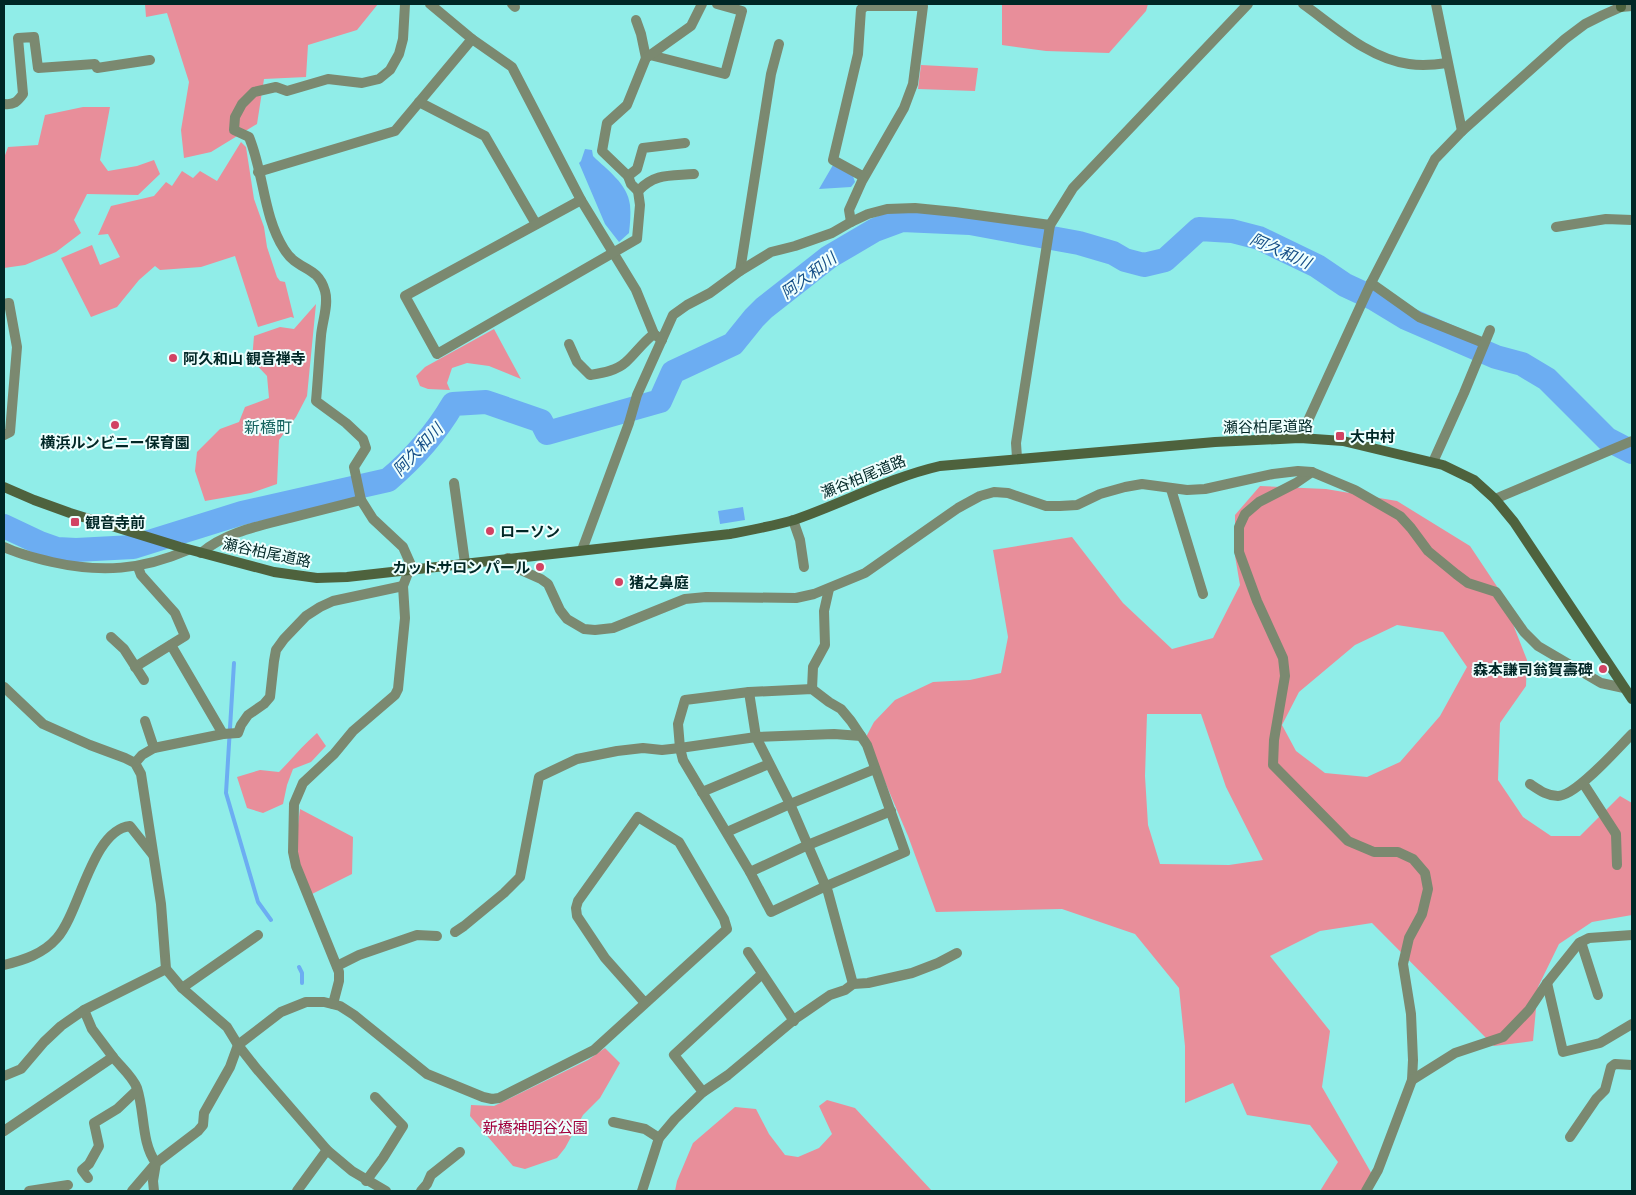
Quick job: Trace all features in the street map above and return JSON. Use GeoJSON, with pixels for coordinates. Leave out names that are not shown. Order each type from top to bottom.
{"type":"FeatureCollection","features":[{"type":"Feature","properties":{"kind":"main road","name":"瀬谷柏尾道路"},"geometry":{"type":"LineString","coordinates":[[4,487],[52,507],[184,549],[274,572],[318,578],[409,570],[730,534],[769,527],[793,520],[914,472],[940,466],[1214,442],[1300,438],[1343,441],[1433,462],[1474,480],[1495,499],[1514,522],[1632,699]]}},
{"type":"Feature","properties":{"kind":"street"},"geometry":{"type":"LineString","coordinates":[[333,1004],[339,981],[339,972],[296,866],[293,852],[294,804],[303,783],[334,754],[353,732],[395,695],[398,689],[404,618],[403,586],[411,565],[403,547],[373,519],[361,499],[354,467],[366,448],[363,439],[346,423],[316,401],[326,292],[319,276],[313,270],[294,262],[284,249],[266,206],[255,152],[249,137],[234,130],[235,117],[242,104],[254,92],[276,87],[287,91],[328,79],[362,83],[379,79],[390,70],[399,54],[404,39],[405,4]]}},
{"type":"Feature","properties":{"kind":"street"},"geometry":{"type":"LineString","coordinates":[[430,4],[472,39],[512,67],[581,200],[636,290],[658,337]]}},
{"type":"Feature","properties":{"kind":"street"},"geometry":{"type":"LineString","coordinates":[[581,200],[405,296],[437,354],[637,239],[640,205],[638,191],[628,176],[602,151],[607,123],[627,105],[648,57],[691,26],[702,4]]}},
{"type":"Feature","properties":{"kind":"street"},"geometry":{"type":"LineString","coordinates":[[648,57],[725,74],[742,11],[717,4]]}},
{"type":"Feature","properties":{"kind":"street"},"geometry":{"type":"LineString","coordinates":[[1017,458],[1016,443],[1050,228],[1073,188],[1248,4]]}},
{"type":"Feature","properties":{"kind":"street"},"geometry":{"type":"LineString","coordinates":[[1303,4],[1340,31],[1378,55],[1407,64],[1427,66],[1447,63]]}},
{"type":"Feature","properties":{"kind":"street"},"geometry":{"type":"LineString","coordinates":[[1436,4],[1462,131]]}},
{"type":"Feature","properties":{"kind":"street"},"geometry":{"type":"LineString","coordinates":[[851,222],[849,210],[864,177],[904,108],[913,84],[923,5],[866,6],[861,9],[858,54],[833,160],[864,177]]}},
{"type":"Feature","properties":{"kind":"street"},"geometry":{"type":"LineString","coordinates":[[1300,438],[1370,286],[1435,159],[1462,131],[1565,39],[1585,24],[1621,5],[1632,6]]}},
{"type":"Feature","properties":{"kind":"street"},"geometry":{"type":"LineString","coordinates":[[636,20],[648,57]]}},
{"type":"Feature","properties":{"kind":"street"},"geometry":{"type":"LineString","coordinates":[[4,104],[11,105],[18,101],[22,94],[18,38],[34,37],[38,68],[95,64],[97,68],[150,60]]}},
{"type":"Feature","properties":{"kind":"street"},"geometry":{"type":"LineString","coordinates":[[258,172],[395,131],[472,39]]}},
{"type":"Feature","properties":{"kind":"street"},"geometry":{"type":"LineString","coordinates":[[740,270],[771,74],[779,44]]}},
{"type":"Feature","properties":{"kind":"street"},"geometry":{"type":"LineString","coordinates":[[419,102],[485,136],[536,224]]}},
{"type":"Feature","properties":{"kind":"street"},"geometry":{"type":"LineString","coordinates":[[628,176],[637,169],[643,148],[685,143]]}},
{"type":"Feature","properties":{"kind":"street"},"geometry":{"type":"LineString","coordinates":[[638,191],[646,183],[658,177],[694,174]]}},
{"type":"Feature","properties":{"kind":"street"},"geometry":{"type":"LineString","coordinates":[[582,550],[658,337],[674,315],[687,305],[710,293],[740,270],[771,252],[832,233],[868,214],[887,209],[915,208],[1050,228]]}},
{"type":"Feature","properties":{"kind":"street"},"geometry":{"type":"LineString","coordinates":[[1556,227],[1606,220],[1632,220]]}},
{"type":"Feature","properties":{"kind":"street"},"geometry":{"type":"LineString","coordinates":[[1370,286],[1419,317],[1484,343]]}},
{"type":"Feature","properties":{"kind":"street"},"geometry":{"type":"LineString","coordinates":[[4,304],[9,303],[18,347],[10,432],[4,435]]}},
{"type":"Feature","properties":{"kind":"street"},"geometry":{"type":"LineString","coordinates":[[1433,462],[1490,330]]}},
{"type":"Feature","properties":{"kind":"street"},"geometry":{"type":"LineString","coordinates":[[569,344],[577,362],[590,375],[607,372],[625,363],[643,342],[658,337]]}},
{"type":"Feature","properties":{"kind":"street"},"geometry":{"type":"LineString","coordinates":[[1495,499],[1632,441]]}},
{"type":"Feature","properties":{"kind":"street"},"geometry":{"type":"LineString","coordinates":[[508,558],[523,571],[542,579],[548,584],[560,610],[568,619],[584,629],[595,630],[613,628],[685,599],[706,597],[796,598],[829,589],[865,573],[958,508],[980,496],[994,492],[1008,493],[1046,506],[1077,505],[1100,494],[1142,484],[1159,485],[1171,489],[1205,489],[1273,474],[1298,471],[1312,472],[1355,490],[1400,516],[1428,551],[1456,574],[1468,582],[1496,592],[1524,632],[1538,646],[1601,683],[1624,688]]}},
{"type":"Feature","properties":{"kind":"street"},"geometry":{"type":"LineString","coordinates":[[1312,472],[1296,483],[1259,502],[1245,514],[1239,526],[1239,552],[1257,601],[1284,658],[1285,676],[1274,740],[1273,765],[1348,841],[1374,852],[1398,852],[1413,860],[1425,873],[1428,889],[1422,914],[1409,938],[1403,964],[1411,1014],[1412,1080],[1378,1170],[1366,1191]]}},
{"type":"Feature","properties":{"kind":"street"},"geometry":{"type":"LineString","coordinates":[[454,483],[465,563]]}},
{"type":"Feature","properties":{"kind":"street"},"geometry":{"type":"LineString","coordinates":[[1171,489],[1203,594]]}},
{"type":"Feature","properties":{"kind":"street"},"geometry":{"type":"LineString","coordinates":[[201,553],[224,537],[260,525],[361,499]]}},
{"type":"Feature","properties":{"kind":"street"},"geometry":{"type":"LineString","coordinates":[[793,520],[800,540],[804,567]]}},
{"type":"Feature","properties":{"kind":"street"},"geometry":{"type":"LineString","coordinates":[[4,547],[28,557],[79,568],[111,569],[138,566],[166,559],[184,549]]}},
{"type":"Feature","properties":{"kind":"street"},"geometry":{"type":"LineString","coordinates":[[135,667],[185,636],[175,613],[141,575],[138,566]]}},
{"type":"Feature","properties":{"kind":"street"},"geometry":{"type":"LineString","coordinates":[[134,763],[142,755],[154,748],[223,734],[238,733],[248,715],[264,704],[270,697],[276,650],[306,616],[332,601],[403,586]]}},
{"type":"Feature","properties":{"kind":"street"},"geometry":{"type":"LineString","coordinates":[[812,689],[813,667],[825,645],[824,611],[829,589]]}},
{"type":"Feature","properties":{"kind":"street"},"geometry":{"type":"LineString","coordinates":[[111,637],[124,649],[144,680]]}},
{"type":"Feature","properties":{"kind":"street"},"geometry":{"type":"LineString","coordinates":[[170,645],[223,734]]}},
{"type":"Feature","properties":{"kind":"street"},"geometry":{"type":"LineString","coordinates":[[812,689],[841,709],[852,721],[867,745],[905,852],[771,912],[727,832],[683,760],[678,724],[686,700],[749,692],[812,689]]}},
{"type":"Feature","properties":{"kind":"street"},"geometry":{"type":"LineString","coordinates":[[5,691],[42,724],[134,763],[141,774],[161,907],[166,969],[182,988],[227,1028],[238,1045],[327,1150],[366,1181],[386,1191]]}},
{"type":"Feature","properties":{"kind":"street"},"geometry":{"type":"LineString","coordinates":[[749,692],[756,738],[790,804],[824,887],[828,892],[853,984]]}},
{"type":"Feature","properties":{"kind":"street"},"geometry":{"type":"LineString","coordinates":[[145,721],[154,748]]}},
{"type":"Feature","properties":{"kind":"street"},"geometry":{"type":"LineString","coordinates":[[455,932],[504,893],[520,877],[538,777],[576,759],[643,748],[662,750],[756,738],[834,734],[860,736]]}},
{"type":"Feature","properties":{"kind":"street"},"geometry":{"type":"LineString","coordinates":[[1530,784],[1543,793],[1559,796],[1570,793],[1583,783],[1632,734]]}},
{"type":"Feature","properties":{"kind":"street"},"geometry":{"type":"LineString","coordinates":[[702,792],[769,764]]}},
{"type":"Feature","properties":{"kind":"street"},"geometry":{"type":"LineString","coordinates":[[727,832],[875,769]]}},
{"type":"Feature","properties":{"kind":"street"},"geometry":{"type":"LineString","coordinates":[[1583,783],[1616,834],[1617,865]]}},
{"type":"Feature","properties":{"kind":"street"},"geometry":{"type":"LineString","coordinates":[[750,872],[808,845],[891,811]]}},
{"type":"Feature","properties":{"kind":"street"},"geometry":{"type":"LineString","coordinates":[[132,1191],[156,1163],[198,1131],[203,1125],[204,1113],[230,1067],[238,1045],[281,1012],[306,1002],[324,1002],[340,1006],[354,1015],[427,1074],[492,1099],[499,1098],[587,1054],[606,1040],[727,928],[724,919],[678,842],[638,817],[578,901],[576,908],[577,916],[605,958],[645,1003]]}},
{"type":"Feature","properties":{"kind":"street"},"geometry":{"type":"LineString","coordinates":[[4,965],[32,957],[58,937],[68,921],[96,857],[108,840],[124,827],[130,826],[153,856]]}},
{"type":"Feature","properties":{"kind":"street"},"geometry":{"type":"LineString","coordinates":[[182,988],[258,934]]}},
{"type":"Feature","properties":{"kind":"street"},"geometry":{"type":"LineString","coordinates":[[337,966],[358,956],[417,935],[437,936]]}},
{"type":"Feature","properties":{"kind":"street"},"geometry":{"type":"LineString","coordinates":[[1412,1080],[1455,1053],[1503,1037],[1529,1010],[1547,983],[1581,942],[1589,938],[1632,935]]}},
{"type":"Feature","properties":{"kind":"street"},"geometry":{"type":"LineString","coordinates":[[1581,942],[1598,995]]}},
{"type":"Feature","properties":{"kind":"street"},"geometry":{"type":"LineString","coordinates":[[748,952],[794,1020]]}},
{"type":"Feature","properties":{"kind":"street"},"geometry":{"type":"LineString","coordinates":[[642,1191],[659,1138],[675,1119],[703,1092],[728,1075],[794,1020],[830,995],[845,990],[853,984],[868,983],[912,973],[957,953]]}},
{"type":"Feature","properties":{"kind":"street"},"geometry":{"type":"LineString","coordinates":[[4,1076],[21,1069],[44,1042],[61,1026],[84,1010],[166,969]]}},
{"type":"Feature","properties":{"kind":"street"},"geometry":{"type":"LineString","coordinates":[[703,1092],[674,1055],[762,974]]}},
{"type":"Feature","properties":{"kind":"street"},"geometry":{"type":"LineString","coordinates":[[1547,983],[1563,1052],[1600,1043],[1632,1024]]}},
{"type":"Feature","properties":{"kind":"street"},"geometry":{"type":"LineString","coordinates":[[84,1010],[92,1029],[132,1080],[137,1090],[144,1118],[147,1147],[156,1163],[153,1181],[154,1191]]}},
{"type":"Feature","properties":{"kind":"street"},"geometry":{"type":"LineString","coordinates":[[4,1131],[113,1058]]}},
{"type":"Feature","properties":{"kind":"street"},"geometry":{"type":"LineString","coordinates":[[1570,1137],[1596,1099],[1605,1090],[1611,1066],[1615,1064],[1632,1065]]}},
{"type":"Feature","properties":{"kind":"street"},"geometry":{"type":"LineString","coordinates":[[88,1178],[82,1170],[89,1164],[99,1146],[94,1123],[117,1109],[137,1090]]}},
{"type":"Feature","properties":{"kind":"street"},"geometry":{"type":"LineString","coordinates":[[366,1181],[383,1158],[402,1126],[375,1097]]}},
{"type":"Feature","properties":{"kind":"street"},"geometry":{"type":"LineString","coordinates":[[613,1122],[645,1129],[659,1138]]}},
{"type":"Feature","properties":{"kind":"street"},"geometry":{"type":"LineString","coordinates":[[298,1191],[327,1150]]}},
{"type":"Feature","properties":{"kind":"street"},"geometry":{"type":"LineString","coordinates":[[421,1191],[431,1175],[460,1152]]}},
{"type":"Feature","properties":{"kind":"street"},"geometry":{"type":"LineString","coordinates":[[29,1191],[68,1185]]}},
{"type":"Feature","properties":{"kind":"green space"},"geometry":{"type":"Polygon","coordinates":[[[145,4],[378,4],[357,30],[308,45],[306,77],[264,79],[257,124],[211,152],[184,158],[181,130],[189,82],[167,13],[146,17],[145,4]]]}},
{"type":"Feature","properties":{"kind":"green space"},"geometry":{"type":"Polygon","coordinates":[[[1002,4],[1148,4],[1146,11],[1109,53],[1046,51],[1002,45],[1002,4]]]}},
{"type":"Feature","properties":{"kind":"green space"},"geometry":{"type":"Polygon","coordinates":[[[921,65],[978,68],[975,91],[918,89],[921,65]]]}},
{"type":"Feature","properties":{"kind":"green space"},"geometry":{"type":"Polygon","coordinates":[[[83,107],[110,107],[100,160],[108,171],[137,166],[154,160],[160,174],[138,195],[87,194],[74,220],[81,233],[56,252],[25,265],[4,268],[4,158],[8,147],[38,145],[45,115],[83,107]]]}},
{"type":"Feature","properties":{"kind":"green space"},"geometry":{"type":"Polygon","coordinates":[[[241,142],[246,147],[254,199],[264,227],[267,247],[277,277],[280,281],[285,282],[294,318],[291,317],[258,327],[235,256],[201,267],[160,270],[155,266],[139,280],[117,307],[91,317],[61,258],[92,245],[100,265],[120,257],[108,234],[98,235],[111,206],[154,196],[166,182],[172,186],[182,171],[193,178],[200,171],[217,181],[241,142]]]}},
{"type":"Feature","properties":{"kind":"green space"},"geometry":{"type":"Polygon","coordinates":[[[316,304],[307,396],[296,417],[279,440],[277,484],[251,493],[205,501],[195,471],[197,452],[220,429],[239,422],[245,407],[269,398],[267,376],[252,360],[254,336],[280,327],[294,329],[316,304]]]}},
{"type":"Feature","properties":{"kind":"green space"},"geometry":{"type":"Polygon","coordinates":[[[494,329],[521,379],[489,366],[467,363],[452,368],[447,383],[450,390],[428,389],[420,386],[416,376],[425,367],[494,329]]]}},
{"type":"Feature","properties":{"kind":"green space"},"geometry":{"type":"Polygon","coordinates":[[[1260,486],[1326,489],[1397,501],[1470,546],[1500,591],[1527,660],[1526,686],[1500,723],[1498,780],[1523,817],[1551,836],[1580,836],[1620,796],[1632,803],[1632,915],[1592,922],[1559,944],[1538,987],[1533,1041],[1494,1046],[1372,923],[1320,931],[1270,956],[1330,1031],[1322,1087],[1373,1176],[1369,1191],[1320,1191],[1338,1162],[1310,1125],[1247,1115],[1233,1083],[1185,1103],[1185,1046],[1179,988],[1135,934],[1062,909],[936,912],[908,836],[866,737],[874,722],[895,700],[933,682],[970,680],[1001,673],[1008,637],[993,550],[1072,537],[1123,603],[1172,649],[1213,638],[1240,585],[1235,556],[1235,515],[1260,486]],[[1397,625],[1355,645],[1299,692],[1282,725],[1296,751],[1325,773],[1367,777],[1400,762],[1440,716],[1467,667],[1443,632],[1397,625]],[[1147,714],[1145,776],[1148,825],[1160,864],[1229,865],[1263,860],[1226,787],[1201,714],[1147,714]]]}},
{"type":"Feature","properties":{"kind":"green space"},"geometry":{"type":"Polygon","coordinates":[[[317,733],[326,746],[311,762],[293,769],[283,804],[263,813],[247,808],[237,777],[260,770],[279,772],[317,733]]]}},
{"type":"Feature","properties":{"kind":"green space"},"geometry":{"type":"Polygon","coordinates":[[[300,809],[353,837],[352,874],[312,894],[301,869],[297,851],[300,809]]]}},
{"type":"Feature","properties":{"kind":"green space","name":"新橋神明谷公園"},"geometry":{"type":"Polygon","coordinates":[[[605,1048],[620,1063],[600,1098],[583,1115],[565,1148],[557,1158],[525,1169],[513,1166],[470,1116],[471,1105],[494,1106],[588,1060],[605,1048]]]}},
{"type":"Feature","properties":{"kind":"green space"},"geometry":{"type":"Polygon","coordinates":[[[827,1100],[855,1108],[932,1191],[675,1191],[677,1181],[693,1143],[735,1107],[756,1109],[769,1134],[785,1155],[798,1157],[819,1148],[832,1134],[819,1106],[827,1100]]]}},
{"type":"Feature","properties":{"kind":"water"},"geometry":{"type":"Polygon","coordinates":[[[585,149],[592,150],[593,156],[616,178],[628,197],[630,205],[629,233],[619,242],[605,224],[579,163],[585,149]]]}},
{"type":"Feature","properties":{"kind":"water"},"geometry":{"type":"Polygon","coordinates":[[[833,165],[853,176],[855,182],[851,187],[819,189],[833,165]]]}},
{"type":"Feature","properties":{"kind":"water"},"geometry":{"type":"Polygon","coordinates":[[[743,507],[745,520],[720,524],[718,511],[743,507]]]}},
{"type":"Feature","properties":{"kind":"waterway","name":"阿久和川"},"geometry":{"type":"LineString","coordinates":[[4,526],[57,549],[133,547],[242,513],[388,480],[424,445],[453,404],[486,402],[541,421],[547,433],[660,401],[673,372],[733,344],[764,308],[829,257],[875,230],[902,220],[970,223],[1079,243],[1144,265],[1165,260],[1199,229],[1232,231],[1259,238],[1317,266],[1345,285],[1373,298],[1406,318],[1496,357],[1522,364],[1547,379],[1607,439],[1632,452]]}},
{"type":"Feature","properties":{"kind":"waterway"},"geometry":{"type":"LineString","coordinates":[[234,663],[226,793],[258,902],[271,920]]}},
{"type":"Feature","properties":{"kind":"waterway"},"geometry":{"type":"LineString","coordinates":[[299,967],[302,973],[302,983]]}},
{"type":"Feature","properties":{"kind":"place","name":"阿久和山 観音禅寺"},"geometry":{"type":"Point","coordinates":[173,358]}},
{"type":"Feature","properties":{"kind":"place","name":"横浜ルンビニー保育園"},"geometry":{"type":"Point","coordinates":[115,425]}},
{"type":"Feature","properties":{"kind":"place","name":"大中村"},"geometry":{"type":"Point","coordinates":[1340,436]}},
{"type":"Feature","properties":{"kind":"place","name":"観音寺前"},"geometry":{"type":"Point","coordinates":[75,522]}},
{"type":"Feature","properties":{"kind":"place","name":"ローソン"},"geometry":{"type":"Point","coordinates":[490,531]}},
{"type":"Feature","properties":{"kind":"place","name":"カットサロン パール"},"geometry":{"type":"Point","coordinates":[540,567]}},
{"type":"Feature","properties":{"kind":"place","name":"猪之鼻庭"},"geometry":{"type":"Point","coordinates":[619,582]}},
{"type":"Feature","properties":{"kind":"place","name":"森本謙司翁賀壽碑"},"geometry":{"type":"Point","coordinates":[1603,669]}},
{"type":"Feature","properties":{"kind":"district","name":"新橋町"},"geometry":{"type":"Point","coordinates":[268,426]}}]}
